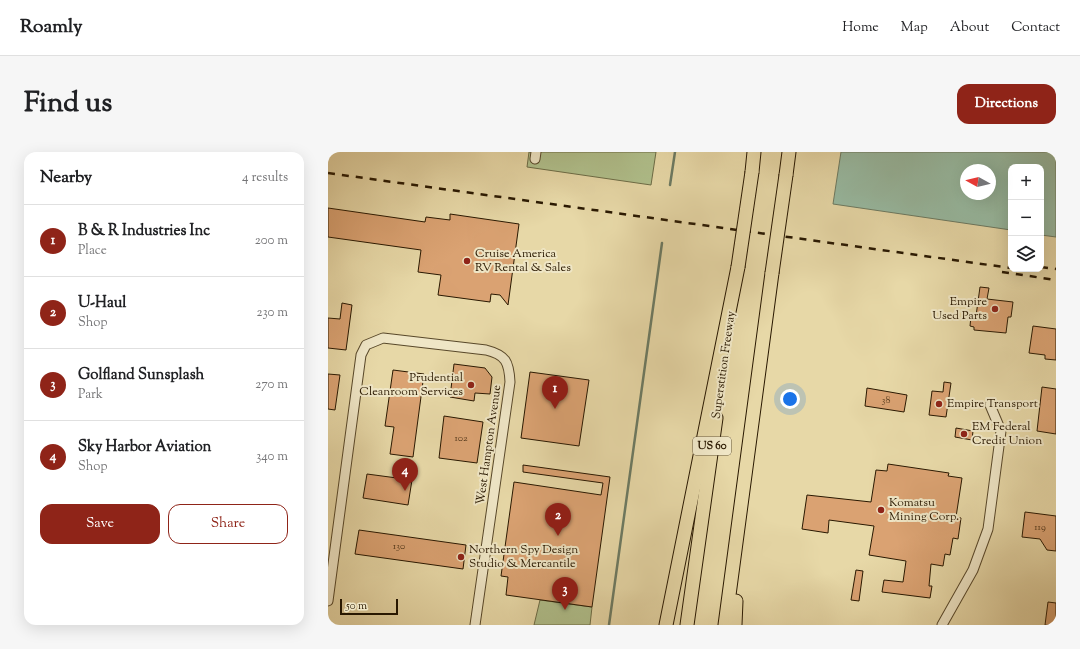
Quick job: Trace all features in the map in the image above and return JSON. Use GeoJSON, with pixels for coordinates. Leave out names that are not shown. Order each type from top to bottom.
{"type":"FeatureCollection","features":[{"type":"Feature","properties":{"kind":"highway","name":"Superstition Freeway"},"geometry":{"type":"LineString","coordinates":[[686,625],[754,152]]}},
{"type":"Feature","properties":{"kind":"highway","name":"US 60"},"geometry":{"type":"LineString","coordinates":[[725,625],[789,152]]}},
{"type":"Feature","properties":{"kind":"highway"},"geometry":{"type":"LineString","coordinates":[[666,625],[738,267]]}},
{"type":"Feature","properties":{"kind":"highway"},"geometry":{"type":"LineString","coordinates":[[735,625],[744,490]]}},
{"type":"Feature","properties":{"kind":"street","name":"West Hampton Avenue"},"geometry":{"type":"LineString","coordinates":[[328,601],[361,355],[366,346],[383,338],[496,352],[506,360],[510,371],[509,390],[475,625]]}},
{"type":"Feature","properties":{"kind":"street"},"geometry":{"type":"LineString","coordinates":[[942,625],[973,570],[988,529],[1001,431],[990,405]]}},
{"type":"Feature","properties":{"kind":"shaded area"},"geometry":{"type":"Polygon","coordinates":[[[529,152],[656,152],[651,185],[527,167],[529,152]]]}},
{"type":"Feature","properties":{"kind":"shaded area"},"geometry":{"type":"Polygon","coordinates":[[[841,152],[1056,152],[1056,237],[1044,235],[1044,164],[1008,164],[1008,230],[833,204],[841,152]]]}},
{"type":"Feature","properties":{"kind":"shaded area"},"geometry":{"type":"Polygon","coordinates":[[[540,600],[592,607],[590,625],[534,625],[540,600]]]}},
{"type":"Feature","properties":{"kind":"building","name":"Cruise America RV Rental & Sales"},"geometry":{"type":"Polygon","coordinates":[[[328,208],[425,222],[426,217],[450,220],[450,214],[519,224],[508,305],[500,295],[491,294],[490,302],[438,295],[441,275],[418,272],[421,250],[328,237],[328,208]]]}},
{"type":"Feature","properties":{"kind":"building","name":"Empire Used Parts"},"geometry":{"type":"Polygon","coordinates":[[[980,287],[989,288],[987,299],[1013,302],[1011,317],[1008,317],[1006,333],[974,330],[974,327],[970,326],[971,316],[976,316],[980,287]]]}},
{"type":"Feature","properties":{"kind":"building"},"geometry":{"type":"Polygon","coordinates":[[[342,303],[352,305],[346,350],[328,348],[328,318],[340,319],[342,303]]]}},
{"type":"Feature","properties":{"kind":"building"},"geometry":{"type":"Polygon","coordinates":[[[1033,326],[1056,329],[1056,360],[1045,359],[1045,355],[1029,353],[1033,326]]]}},
{"type":"Feature","properties":{"kind":"building","name":"Prudential Cleanroom Services"},"geometry":{"type":"Polygon","coordinates":[[[454,364],[485,368],[492,377],[490,394],[475,393],[474,401],[450,397],[454,364]]]}},
{"type":"Feature","properties":{"kind":"building"},"geometry":{"type":"Polygon","coordinates":[[[393,370],[424,374],[413,457],[390,454],[394,427],[385,426],[393,370]]]}},
{"type":"Feature","properties":{"kind":"building"},"geometry":{"type":"Polygon","coordinates":[[[530,372],[589,380],[579,446],[521,438],[530,372]]]}},
{"type":"Feature","properties":{"kind":"building"},"geometry":{"type":"Polygon","coordinates":[[[328,374],[340,375],[335,410],[328,409],[328,374]]]}},
{"type":"Feature","properties":{"kind":"building","name":"Empire Transport"},"geometry":{"type":"Polygon","coordinates":[[[944,382],[951,383],[946,417],[929,415],[932,391],[943,392],[944,382]]]}},
{"type":"Feature","properties":{"kind":"building"},"geometry":{"type":"Polygon","coordinates":[[[1042,387],[1056,389],[1056,434],[1037,431],[1042,387]]]}},
{"type":"Feature","properties":{"kind":"building"},"geometry":{"type":"Polygon","coordinates":[[[867,388],[907,395],[904,412],[865,406],[867,388]]]}},
{"type":"Feature","properties":{"kind":"building"},"geometry":{"type":"Polygon","coordinates":[[[444,416],[483,422],[477,463],[439,458],[444,416]]]}},
{"type":"Feature","properties":{"kind":"building","name":"EM Federal Credit Union"},"geometry":{"type":"Polygon","coordinates":[[[956,428],[973,431],[972,440],[955,437],[956,428]]]}},
{"type":"Feature","properties":{"kind":"building","name":"Komatsu Mining Corp."},"geometry":{"type":"Polygon","coordinates":[[[888,464],[949,473],[948,476],[962,478],[956,517],[961,518],[958,539],[953,538],[950,555],[945,554],[943,566],[931,564],[929,586],[932,586],[930,598],[882,592],[884,580],[903,582],[906,561],[869,555],[874,526],[829,520],[828,533],[802,529],[807,495],[871,502],[876,470],[887,471],[888,464]]]}},
{"type":"Feature","properties":{"kind":"building"},"geometry":{"type":"Polygon","coordinates":[[[523,465],[610,477],[592,607],[506,595],[508,577],[501,576],[514,482],[601,495],[603,483],[523,472],[523,465]]]}},
{"type":"Feature","properties":{"kind":"building"},"geometry":{"type":"Polygon","coordinates":[[[367,474],[412,480],[408,505],[363,498],[367,474]]]}},
{"type":"Feature","properties":{"kind":"building"},"geometry":{"type":"Polygon","coordinates":[[[1025,512],[1056,516],[1056,551],[1047,550],[1040,539],[1022,537],[1025,512]]]}},
{"type":"Feature","properties":{"kind":"building"},"geometry":{"type":"Polygon","coordinates":[[[359,530],[466,545],[463,569],[355,554],[359,530]]]}},
{"type":"Feature","properties":{"kind":"building"},"geometry":{"type":"Polygon","coordinates":[[[856,570],[863,571],[859,601],[851,600],[856,570]]]}},
{"type":"Feature","properties":{"kind":"building"},"geometry":{"type":"Polygon","coordinates":[[[1048,602],[1056,603],[1056,625],[1045,625],[1048,602]]]}},
{"type":"Feature","properties":{"kind":"waterway"},"geometry":{"type":"LineString","coordinates":[[670,185],[675,152]]}},
{"type":"Feature","properties":{"kind":"waterway"},"geometry":{"type":"LineString","coordinates":[[609,625],[662,243]]}},
{"type":"Feature","properties":{"kind":"railway"},"geometry":{"type":"LineString","coordinates":[[328,173],[1008,268]]}},
{"type":"Feature","properties":{"kind":"railway"},"geometry":{"type":"LineString","coordinates":[[1044,267],[1056,269]]}},
{"type":"Feature","properties":{"kind":"railway"},"geometry":{"type":"LineString","coordinates":[[1002,272],[1056,280]]}},
{"type":"Feature","properties":{"kind":"place","name":"Cruise America RV Rental & Sales"},"geometry":{"type":"Point","coordinates":[467,261]}},
{"type":"Feature","properties":{"kind":"place","name":"Empire Used Parts"},"geometry":{"type":"Point","coordinates":[995,309]}},
{"type":"Feature","properties":{"kind":"place","name":"Prudential Cleanroom Services"},"geometry":{"type":"Point","coordinates":[471,385]}},
{"type":"Feature","properties":{"kind":"place","name":"Empire Transport"},"geometry":{"type":"Point","coordinates":[939,404]}},
{"type":"Feature","properties":{"kind":"place","name":"B & R Industries Inc"},"geometry":{"type":"Point","coordinates":[555,409]}},
{"type":"Feature","properties":{"kind":"place","name":"EM Federal Credit Union"},"geometry":{"type":"Point","coordinates":[964,434]}},
{"type":"Feature","properties":{"kind":"place","name":"Sky Harbor Aviation"},"geometry":{"type":"Point","coordinates":[405,491]}},
{"type":"Feature","properties":{"kind":"place","name":"Komatsu Mining Corp."},"geometry":{"type":"Point","coordinates":[881,510]}},
{"type":"Feature","properties":{"kind":"place","name":"U-Haul"},"geometry":{"type":"Point","coordinates":[558,536]}},
{"type":"Feature","properties":{"kind":"place","name":"Northern Spy Design Studio & Mercantile"},"geometry":{"type":"Point","coordinates":[461,557]}},
{"type":"Feature","properties":{"kind":"place","name":"Golfland Sunsplash"},"geometry":{"type":"Point","coordinates":[565,610]}}]}
